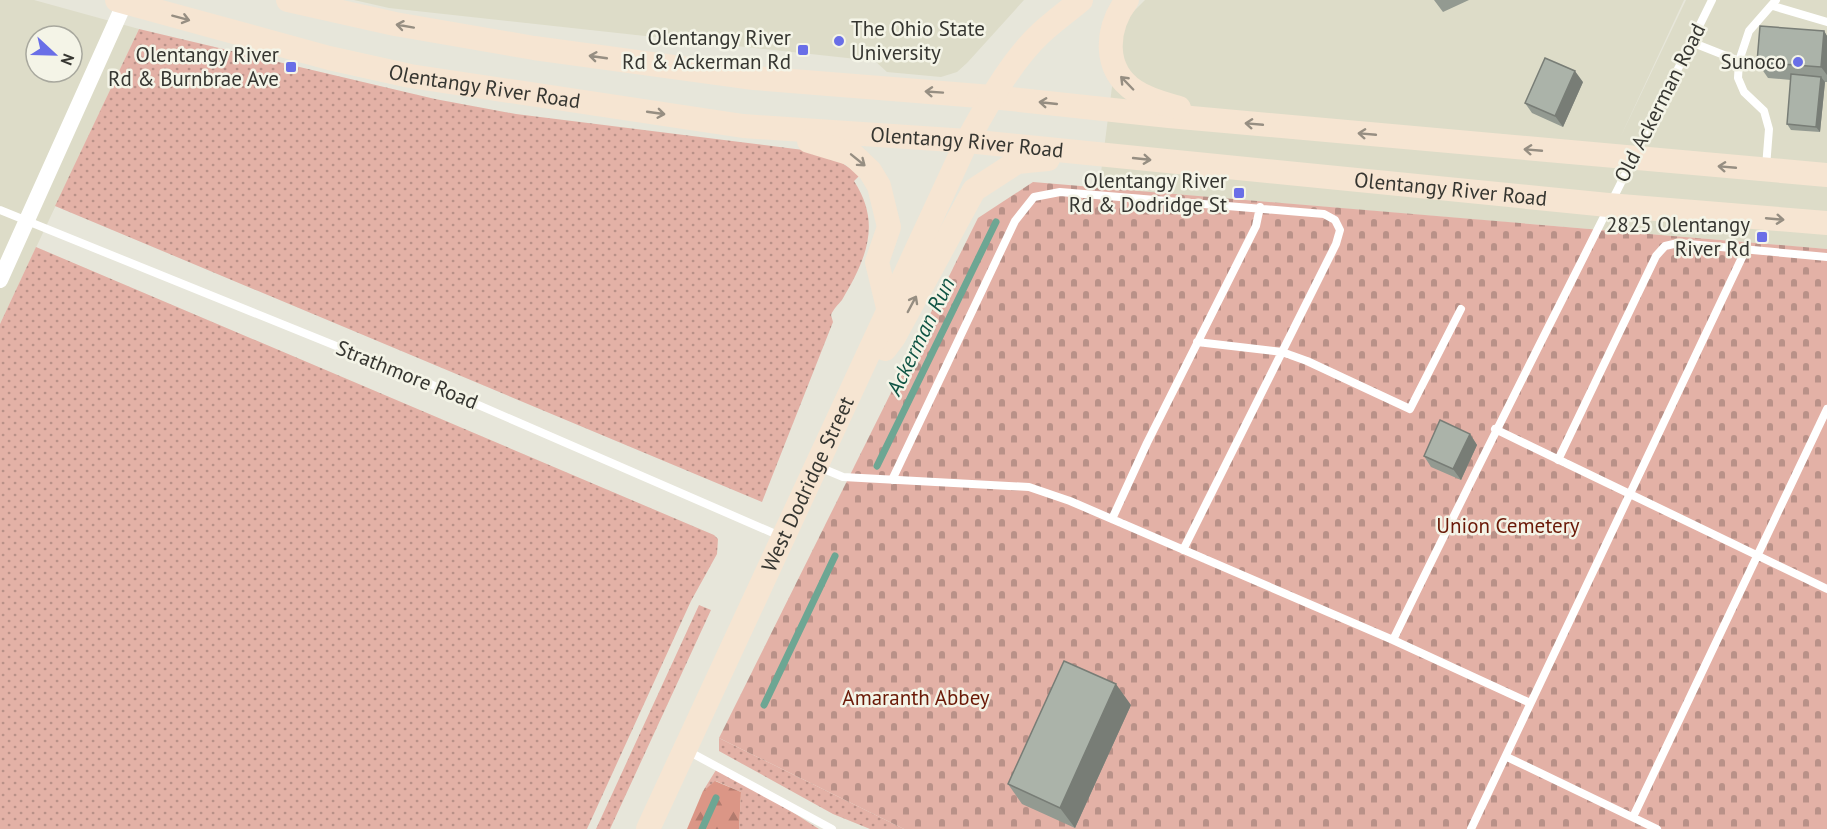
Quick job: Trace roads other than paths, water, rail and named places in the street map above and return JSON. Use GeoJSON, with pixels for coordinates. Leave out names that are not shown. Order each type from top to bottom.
{"type":"FeatureCollection","features":[{"type":"Feature","properties":{"kind":"main road"},"geometry":{"type":"LineString","coordinates":[[288,0],[395,24],[534,48],[754,78],[992,97],[1634,159],[1827,175]]}},
{"type":"Feature","properties":{"kind":"main road","name":"West Dodridge Street"},"geometry":{"type":"LineString","coordinates":[[648,829],[967,141],[992,97],[1040,34],[1081,0]]}},
{"type":"Feature","properties":{"kind":"main road"},"geometry":{"type":"LineString","coordinates":[[1127,0],[1115,16],[1111,40],[1110,60],[1120,77],[1135,91],[1157,101],[1219,120]]}},
{"type":"Feature","properties":{"kind":"main road","name":"Olentangy River Road"},"geometry":{"type":"LineString","coordinates":[[123,1],[329,58],[410,76],[743,126],[967,141],[1608,205],[1827,223]]}},
{"type":"Feature","properties":{"kind":"main road"},"geometry":{"type":"LineString","coordinates":[[743,126],[837,148],[852,154],[870,171],[885,202],[889,227],[877,262],[889,312]]}},
{"type":"Feature","properties":{"kind":"main road"},"geometry":{"type":"LineString","coordinates":[[854,385],[894,338],[974,190],[1017,162],[1083,153]]}},
{"type":"Feature","properties":{"kind":"street"},"geometry":{"type":"LineString","coordinates":[[0,280],[123,1]]}},
{"type":"Feature","properties":{"kind":"lane","name":"Old Ackerman Road"},"geometry":{"type":"LineString","coordinates":[[1393,640],[1495,429],[1608,205],[1634,159],[1712,0]]}},
{"type":"Feature","properties":{"kind":"lane"},"geometry":{"type":"LineString","coordinates":[[1766,170],[1769,129],[1764,111],[1744,93],[1738,78],[1739,61],[1749,31],[1775,3],[1827,22]]}},
{"type":"Feature","properties":{"kind":"lane"},"geometry":{"type":"LineString","coordinates":[[1691,42],[1739,61]]}},
{"type":"Feature","properties":{"kind":"lane"},"geometry":{"type":"LineString","coordinates":[[891,480],[1015,221],[1034,197],[1060,192],[1324,213],[1335,220],[1340,230],[1336,243],[1183,550]]}},
{"type":"Feature","properties":{"kind":"lane"},"geometry":{"type":"LineString","coordinates":[[1112,519],[1256,226],[1260,207]]}},
{"type":"Feature","properties":{"kind":"lane","name":"Strathmore Road"},"geometry":{"type":"LineString","coordinates":[[0,210],[451,393],[783,538]]}},
{"type":"Feature","properties":{"kind":"lane"},"geometry":{"type":"LineString","coordinates":[[1558,460],[1656,256],[1665,246],[1678,243],[1827,256]]}},
{"type":"Feature","properties":{"kind":"lane"},"geometry":{"type":"LineString","coordinates":[[1471,829],[1746,249]]}},
{"type":"Feature","properties":{"kind":"lane"},"geometry":{"type":"LineString","coordinates":[[1197,342],[1282,352],[1307,361],[1410,409],[1461,309]]}},
{"type":"Feature","properties":{"kind":"lane"},"geometry":{"type":"LineString","coordinates":[[1633,817],[1827,409]]}},
{"type":"Feature","properties":{"kind":"lane"},"geometry":{"type":"LineString","coordinates":[[1495,429],[1827,589]]}},
{"type":"Feature","properties":{"kind":"lane"},"geometry":{"type":"LineString","coordinates":[[816,465],[843,477],[1029,487],[1112,519],[1393,640],[1530,704]]}},
{"type":"Feature","properties":{"kind":"lane"},"geometry":{"type":"LineString","coordinates":[[685,749],[832,829]]}},
{"type":"Feature","properties":{"kind":"lane"},"geometry":{"type":"LineString","coordinates":[[1507,756],[1657,829]]}},
{"type":"Feature","properties":{"kind":"waterway","name":"Ackerman Run"},"geometry":{"type":"LineString","coordinates":[[877,466],[996,222]]}},
{"type":"Feature","properties":{"kind":"waterway","name":"Ackerman Run"},"geometry":{"type":"LineString","coordinates":[[764,705],[835,556]]}},
{"type":"Feature","properties":{"kind":"waterway","name":"Ackerman Run"},"geometry":{"type":"LineString","coordinates":[[702,829],[716,798]]}},
{"type":"Feature","properties":{"kind":"place","name":"The Ohio State University"},"geometry":{"type":"Point","coordinates":[839,41]}},
{"type":"Feature","properties":{"kind":"place","name":"Olentangy River Rd & Ackerman Rd"},"geometry":{"type":"Point","coordinates":[803,50]}},
{"type":"Feature","properties":{"kind":"place","name":"Sunoco"},"geometry":{"type":"Point","coordinates":[1798,62]}},
{"type":"Feature","properties":{"kind":"place","name":"Olentangy River Rd & Burnbrae Ave"},"geometry":{"type":"Point","coordinates":[291,67]}},
{"type":"Feature","properties":{"kind":"place","name":"Olentangy River Rd & Dodridge St"},"geometry":{"type":"Point","coordinates":[1239,193]}},
{"type":"Feature","properties":{"kind":"place","name":"2825 Olentangy River Rd"},"geometry":{"type":"Point","coordinates":[1762,237]}},
{"type":"Feature","properties":{"kind":"park label","name":"Union Cemetery"},"geometry":{"type":"Point","coordinates":[1508,526]}},
{"type":"Feature","properties":{"kind":"park label","name":"Amaranth Abbey"},"geometry":{"type":"Point","coordinates":[916,698]}}]}
